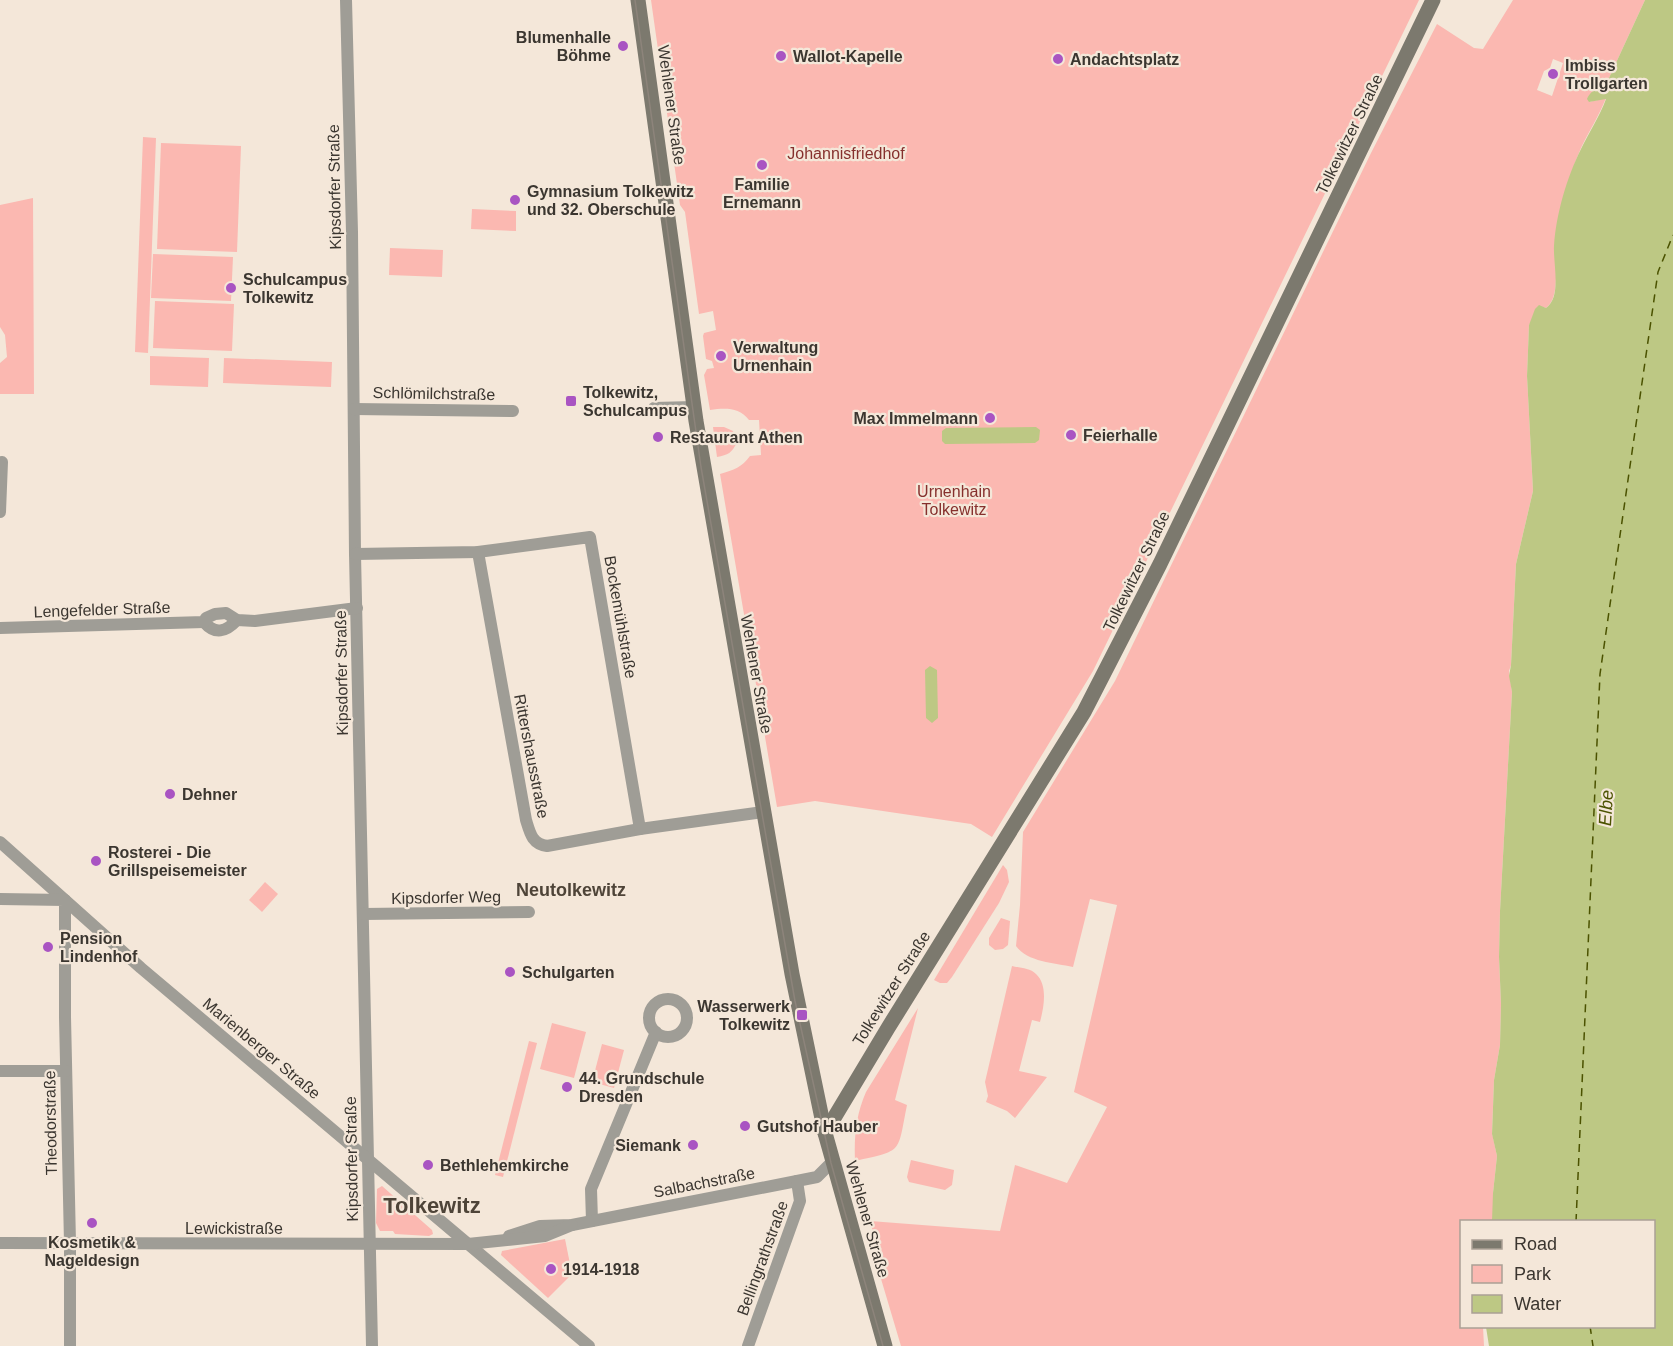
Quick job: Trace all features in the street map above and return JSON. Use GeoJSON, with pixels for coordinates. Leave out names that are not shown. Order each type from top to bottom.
{"type":"FeatureCollection","features":[{"type":"Feature","properties":{"kind":"main road","name":"Wehlener Straße"},"geometry":{"type":"LineString","coordinates":[[638,0],[694,407],[798,1006],[831,1157],[885,1346]]}},
{"type":"Feature","properties":{"kind":"main road","name":"Tolkewitzer Straße"},"geometry":{"type":"LineString","coordinates":[[825,1133],[1090,702],[1160,564],[1433,0]]}},
{"type":"Feature","properties":{"kind":"street","name":"Kipsdorfer Straße"},"geometry":{"type":"LineString","coordinates":[[346,0],[372,1346]]}},
{"type":"Feature","properties":{"kind":"street"},"geometry":{"type":"LineString","coordinates":[[654,408],[694,407]]}},
{"type":"Feature","properties":{"kind":"street","name":"Schlömilchstraße"},"geometry":{"type":"LineString","coordinates":[[354,409],[513,411]]}},
{"type":"Feature","properties":{"kind":"street"},"geometry":{"type":"LineString","coordinates":[[0,512],[2,462]]}},
{"type":"Feature","properties":{"kind":"street","name":"Bockemühlstraße"},"geometry":{"type":"LineString","coordinates":[[355,554],[478,552],[590,537],[640,830]]}},
{"type":"Feature","properties":{"kind":"street","name":"Rittershausstraße"},"geometry":{"type":"LineString","coordinates":[[478,552],[531,837],[540,845],[547,846],[763,812]]}},
{"type":"Feature","properties":{"kind":"street","name":"Lengefelder Straße"},"geometry":{"type":"LineString","coordinates":[[204,622],[206,618],[215,614],[226,613],[237,620],[255,621],[357,608]]}},
{"type":"Feature","properties":{"kind":"street","name":"Lengefelder Straße"},"geometry":{"type":"LineString","coordinates":[[0,628],[204,622],[216,631],[222,631],[231,627],[237,620]]}},
{"type":"Feature","properties":{"kind":"street","name":"Marienberger Straße"},"geometry":{"type":"LineString","coordinates":[[0,842],[141,968],[589,1346]]}},
{"type":"Feature","properties":{"kind":"street"},"geometry":{"type":"LineString","coordinates":[[0,899],[65,900]]}},
{"type":"Feature","properties":{"kind":"street","name":"Theodorstraße"},"geometry":{"type":"LineString","coordinates":[[65,900],[70,1346]]}},
{"type":"Feature","properties":{"kind":"street","name":"Kipsdorfer Weg"},"geometry":{"type":"LineString","coordinates":[[363,914],[529,912]]}},
{"type":"Feature","properties":{"kind":"street"},"geometry":{"type":"LineString","coordinates":[[592,1221],[591,1189],[656,1032]]}},
{"type":"Feature","properties":{"kind":"street"},"geometry":{"type":"LineString","coordinates":[[0,1071],[66,1071]]}},
{"type":"Feature","properties":{"kind":"street","name":"Salbachstraße"},"geometry":{"type":"LineString","coordinates":[[468,1244],[545,1236],[572,1225],[817,1177],[831,1163],[831,1157]]}},
{"type":"Feature","properties":{"kind":"street","name":"Bellingrathstraße"},"geometry":{"type":"LineString","coordinates":[[748,1346],[800,1201],[797,1181]]}},
{"type":"Feature","properties":{"kind":"street","name":"Lewickistraße"},"geometry":{"type":"LineString","coordinates":[[0,1243],[468,1244]]}},
{"type":"Feature","properties":{"kind":"green space"},"geometry":{"type":"Polygon","coordinates":[[[651,0],[1419,0],[1093,671],[992,837],[971,824],[815,801],[777,807],[720,474],[737,468],[750,456],[761,455],[759,420],[749,420],[741,413],[731,409],[710,410],[704,375],[707,369],[714,368],[712,361],[706,359],[703,336],[704,333],[716,330],[713,311],[699,314],[685,212],[680,205],[651,0]]]}},
{"type":"Feature","properties":{"kind":"green space"},"geometry":{"type":"Polygon","coordinates":[[[1513,0],[1645,0],[1609,78],[1604,86],[1598,88],[1589,102],[1606,98],[1581,148],[1568,186],[1556,251],[1556,282],[1553,297],[1546,308],[1542,307],[1529,325],[1527,376],[1533,491],[1516,564],[1509,671],[1512,692],[1500,911],[1501,1004],[1500,1045],[1494,1080],[1492,1133],[1497,1156],[1493,1219],[1460,1220],[1460,1328],[1483,1328],[1484,1346],[901,1346],[876,1262],[876,1243],[870,1221],[1000,1231],[1015,1165],[1067,1183],[1107,1107],[1074,1092],[1117,905],[1090,899],[1073,967],[1034,959],[1021,951],[1016,946],[1023,832],[1115,681],[1371,153],[1437,24],[1474,48],[1483,49],[1513,0]],[[1553,59],[1550,68],[1544,71],[1537,90],[1552,96],[1563,63],[1553,59]]]}},
{"type":"Feature","properties":{"kind":"green space"},"geometry":{"type":"Polygon","coordinates":[[[143,137],[156,138],[148,353],[135,352],[143,137]]]}},
{"type":"Feature","properties":{"kind":"green space"},"geometry":{"type":"Polygon","coordinates":[[[161,143],[241,146],[237,252],[157,249],[161,143]]]}},
{"type":"Feature","properties":{"kind":"green space"},"geometry":{"type":"Polygon","coordinates":[[[33,198],[34,394],[0,394],[0,363],[7,357],[5,335],[0,327],[0,205],[33,198]]]}},
{"type":"Feature","properties":{"kind":"green space"},"geometry":{"type":"Polygon","coordinates":[[[472,209],[516,211],[516,231],[471,229],[472,209]]]}},
{"type":"Feature","properties":{"kind":"green space"},"geometry":{"type":"Polygon","coordinates":[[[390,248],[443,250],[442,277],[389,275],[390,248]]]}},
{"type":"Feature","properties":{"kind":"green space"},"geometry":{"type":"Polygon","coordinates":[[[153,254],[233,257],[231,301],[151,298],[153,254]]]}},
{"type":"Feature","properties":{"kind":"green space"},"geometry":{"type":"Polygon","coordinates":[[[155,301],[234,304],[232,351],[153,348],[155,301]]]}},
{"type":"Feature","properties":{"kind":"green space"},"geometry":{"type":"Polygon","coordinates":[[[150,356],[209,358],[208,387],[150,385],[150,356]]]}},
{"type":"Feature","properties":{"kind":"green space"},"geometry":{"type":"Polygon","coordinates":[[[224,358],[332,362],[331,387],[223,383],[224,358]]]}},
{"type":"Feature","properties":{"kind":"green space"},"geometry":{"type":"Polygon","coordinates":[[[713,427],[724,427],[733,431],[737,442],[727,454],[717,457],[713,427]]]}},
{"type":"Feature","properties":{"kind":"green space"},"geometry":{"type":"Polygon","coordinates":[[[1003,865],[1007,870],[1009,882],[999,903],[947,983],[934,980],[1003,865]]]}},
{"type":"Feature","properties":{"kind":"green space"},"geometry":{"type":"Polygon","coordinates":[[[265,882],[278,894],[262,912],[249,900],[265,882]]]}},
{"type":"Feature","properties":{"kind":"green space"},"geometry":{"type":"Polygon","coordinates":[[[1001,918],[1010,921],[1008,945],[1003,949],[995,950],[989,945],[989,938],[1001,918]]]}},
{"type":"Feature","properties":{"kind":"green space"},"geometry":{"type":"Polygon","coordinates":[[[1012,966],[1034,972],[1040,979],[1044,990],[1040,1022],[1032,1020],[1019,1071],[1047,1077],[1015,1118],[1007,1111],[986,1102],[988,1096],[985,1082],[1012,966]]]}},
{"type":"Feature","properties":{"kind":"green space"},"geometry":{"type":"Polygon","coordinates":[[[918,1008],[895,1100],[907,1105],[899,1141],[890,1151],[855,1161],[856,1126],[866,1092],[918,1008]]]}},
{"type":"Feature","properties":{"kind":"green space"},"geometry":{"type":"Polygon","coordinates":[[[552,1023],[586,1032],[574,1078],[540,1069],[552,1023]]]}},
{"type":"Feature","properties":{"kind":"green space"},"geometry":{"type":"Polygon","coordinates":[[[529,1041],[537,1043],[503,1177],[495,1175],[529,1041]]]}},
{"type":"Feature","properties":{"kind":"green space"},"geometry":{"type":"Polygon","coordinates":[[[602,1044],[624,1050],[614,1088],[592,1082],[602,1044]]]}},
{"type":"Feature","properties":{"kind":"green space"},"geometry":{"type":"Polygon","coordinates":[[[911,1160],[954,1170],[952,1185],[945,1190],[909,1182],[907,1177],[911,1160]]]}},
{"type":"Feature","properties":{"kind":"green space"},"geometry":{"type":"Polygon","coordinates":[[[382,1186],[432,1230],[433,1234],[429,1236],[380,1231],[376,1223],[377,1189],[382,1186]]]}},
{"type":"Feature","properties":{"kind":"green space"},"geometry":{"type":"Polygon","coordinates":[[[565,1239],[572,1274],[548,1298],[501,1255],[502,1251],[565,1239]]]}},
{"type":"Feature","properties":{"kind":"water","name":"Elbe"},"geometry":{"type":"Polygon","coordinates":[[[1645,0],[1673,0],[1673,1346],[1489,1346],[1486,1328],[1655,1328],[1655,1220],[1492,1220],[1497,1156],[1492,1134],[1494,1080],[1500,1045],[1500,911],[1512,692],[1509,676],[1516,564],[1533,491],[1527,376],[1529,325],[1535,309],[1539,305],[1546,308],[1554,296],[1556,280],[1554,246],[1563,196],[1576,160],[1606,99],[1589,102],[1587,99],[1609,78],[1645,0]]]}},
{"type":"Feature","properties":{"kind":"water"},"geometry":{"type":"Polygon","coordinates":[[[1036,427],[1040,430],[1039,440],[1035,443],[945,444],[942,441],[942,431],[946,428],[1036,427]]]}},
{"type":"Feature","properties":{"kind":"water"},"geometry":{"type":"Polygon","coordinates":[[[930,666],[937,670],[938,718],[932,723],[926,718],[925,670],[930,666]]]}},
{"type":"Feature","properties":{"kind":"ferry route"},"geometry":{"type":"LineString","coordinates":[[1576,1220],[1600,674],[1658,272],[1673,235]]}},
{"type":"Feature","properties":{"kind":"ferry route"},"geometry":{"type":"LineString","coordinates":[[1590,1328],[1593,1346]]}},
{"type":"Feature","properties":{"kind":"tram line"},"geometry":{"type":"LineString","coordinates":[[635,0],[701,467],[795,1001],[831,1163],[883,1346]]}},
{"type":"Feature","properties":{"kind":"place","name":"Blumenhalle Böhme"},"geometry":{"type":"Point","coordinates":[623,46]}},
{"type":"Feature","properties":{"kind":"place","name":"Wallot-Kapelle"},"geometry":{"type":"Point","coordinates":[781,56]}},
{"type":"Feature","properties":{"kind":"place","name":"Andachtsplatz"},"geometry":{"type":"Point","coordinates":[1058,59]}},
{"type":"Feature","properties":{"kind":"place","name":"Imbiss Trollgarten"},"geometry":{"type":"Point","coordinates":[1553,74]}},
{"type":"Feature","properties":{"kind":"place","name":"Familie Ernemann"},"geometry":{"type":"Point","coordinates":[762,165]}},
{"type":"Feature","properties":{"kind":"place","name":"Gymnasium Tolkewitz und 32. Oberschule"},"geometry":{"type":"Point","coordinates":[515,200]}},
{"type":"Feature","properties":{"kind":"place","name":"Schulcampus Tolkewitz"},"geometry":{"type":"Point","coordinates":[231,288]}},
{"type":"Feature","properties":{"kind":"place","name":"Verwaltung Urnenhain"},"geometry":{"type":"Point","coordinates":[721,356]}},
{"type":"Feature","properties":{"kind":"place","name":"Tolkewitz, Schulcampus"},"geometry":{"type":"Point","coordinates":[571,401]}},
{"type":"Feature","properties":{"kind":"place","name":"Max Immelmann"},"geometry":{"type":"Point","coordinates":[990,418]}},
{"type":"Feature","properties":{"kind":"place","name":"Feierhalle"},"geometry":{"type":"Point","coordinates":[1071,435]}},
{"type":"Feature","properties":{"kind":"place","name":"Restaurant Athen"},"geometry":{"type":"Point","coordinates":[658,437]}},
{"type":"Feature","properties":{"kind":"place","name":"Dehner"},"geometry":{"type":"Point","coordinates":[170,794]}},
{"type":"Feature","properties":{"kind":"place","name":"Rosterei - Die Grillspeisemeister"},"geometry":{"type":"Point","coordinates":[96,861]}},
{"type":"Feature","properties":{"kind":"place","name":"Pension Lindenhof"},"geometry":{"type":"Point","coordinates":[48,947]}},
{"type":"Feature","properties":{"kind":"place","name":"Schulgarten"},"geometry":{"type":"Point","coordinates":[510,972]}},
{"type":"Feature","properties":{"kind":"place","name":"Wasserwerk Tolkewitz"},"geometry":{"type":"Point","coordinates":[802,1015]}},
{"type":"Feature","properties":{"kind":"place","name":"44. Grundschule Dresden"},"geometry":{"type":"Point","coordinates":[567,1087]}},
{"type":"Feature","properties":{"kind":"place","name":"Gutshof Hauber"},"geometry":{"type":"Point","coordinates":[745,1126]}},
{"type":"Feature","properties":{"kind":"place","name":"Siemank"},"geometry":{"type":"Point","coordinates":[693,1145]}},
{"type":"Feature","properties":{"kind":"place","name":"Bethlehemkirche"},"geometry":{"type":"Point","coordinates":[428,1165]}},
{"type":"Feature","properties":{"kind":"place","name":"Kosmetik & Nageldesign"},"geometry":{"type":"Point","coordinates":[92,1223]}},
{"type":"Feature","properties":{"kind":"place","name":"1914-1918"},"geometry":{"type":"Point","coordinates":[551,1269]}},
{"type":"Feature","properties":{"kind":"district","name":"Neutolkewitz"},"geometry":{"type":"Point","coordinates":[571,890]}},
{"type":"Feature","properties":{"kind":"district","name":"Tolkewitz"},"geometry":{"type":"Point","coordinates":[432,1205]}},
{"type":"Feature","properties":{"kind":"park label","name":"Johannisfriedhof"},"geometry":{"type":"Point","coordinates":[846,153]}},
{"type":"Feature","properties":{"kind":"park label","name":"Urnenhain Tolkewitz"},"geometry":{"type":"Point","coordinates":[954,500]}}]}
